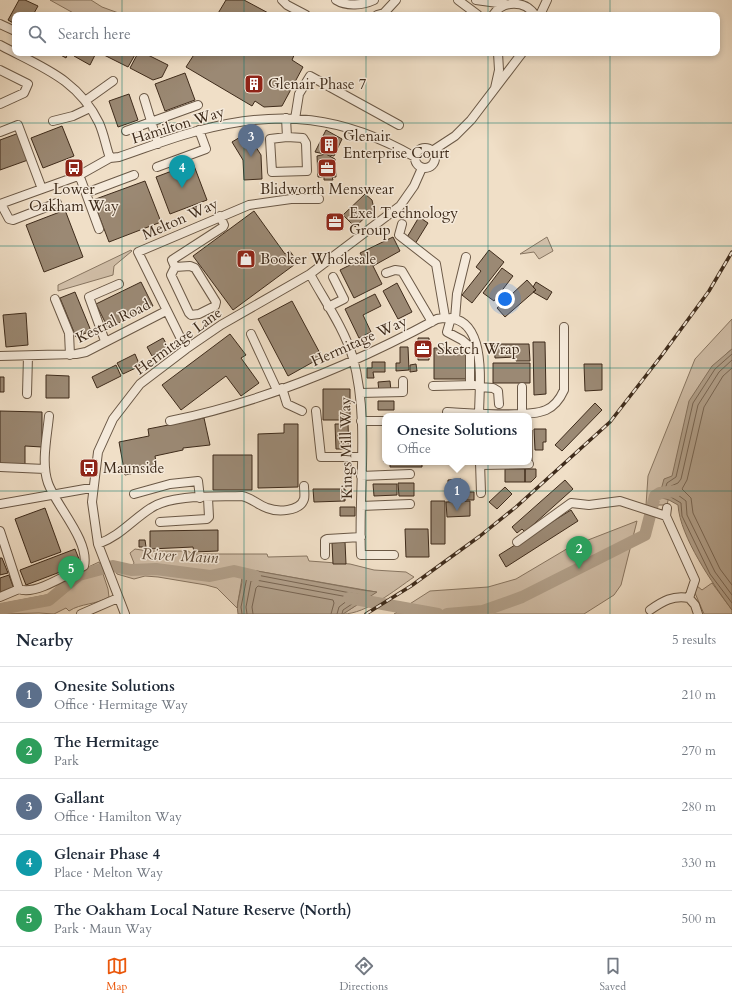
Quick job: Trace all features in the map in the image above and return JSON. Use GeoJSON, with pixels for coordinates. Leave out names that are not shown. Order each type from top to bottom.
{"type":"FeatureCollection","features":[{"type":"Feature","properties":{"kind":"street"},"geometry":{"type":"LineString","coordinates":[[282,0],[287,5],[300,12]]}},
{"type":"Feature","properties":{"kind":"street"},"geometry":{"type":"LineString","coordinates":[[336,0],[352,5],[368,3],[374,0]]}},
{"type":"Feature","properties":{"kind":"street"},"geometry":{"type":"LineString","coordinates":[[385,12],[396,0]]}},
{"type":"Feature","properties":{"kind":"street"},"geometry":{"type":"LineString","coordinates":[[458,0],[474,12]]}},
{"type":"Feature","properties":{"kind":"street"},"geometry":{"type":"LineString","coordinates":[[476,0],[512,2],[526,6],[532,12]]}},
{"type":"Feature","properties":{"kind":"street"},"geometry":{"type":"LineString","coordinates":[[541,12],[547,0]]}},
{"type":"Feature","properties":{"kind":"street"},"geometry":{"type":"LineString","coordinates":[[496,12],[498,9],[512,2]]}},
{"type":"Feature","properties":{"kind":"street"},"geometry":{"type":"LineString","coordinates":[[0,24],[12,30]]}},
{"type":"Feature","properties":{"kind":"street"},"geometry":{"type":"LineString","coordinates":[[0,45],[12,50]]}},
{"type":"Feature","properties":{"kind":"street"},"geometry":{"type":"LineString","coordinates":[[24,56],[59,76],[77,90],[99,124],[110,158]]}},
{"type":"Feature","properties":{"kind":"street"},"geometry":{"type":"LineString","coordinates":[[495,89],[499,70],[498,56]]}},
{"type":"Feature","properties":{"kind":"street"},"geometry":{"type":"LineString","coordinates":[[432,151],[460,131],[471,120],[504,79],[520,56]]}},
{"type":"Feature","properties":{"kind":"street"},"geometry":{"type":"LineString","coordinates":[[0,70],[28,84],[24,93],[0,104]]}},
{"type":"Feature","properties":{"kind":"street"},"geometry":{"type":"LineString","coordinates":[[295,119],[299,94],[310,76],[399,125]]}},
{"type":"Feature","properties":{"kind":"street"},"geometry":{"type":"LineString","coordinates":[[85,101],[113,81]]}},
{"type":"Feature","properties":{"kind":"street"},"geometry":{"type":"LineString","coordinates":[[144,98],[158,144]]}},
{"type":"Feature","properties":{"kind":"street"},"geometry":{"type":"LineString","coordinates":[[126,131],[198,105]]}},
{"type":"Feature","properties":{"kind":"street"},"geometry":{"type":"LineString","coordinates":[[53,121],[73,116],[90,108]]}},
{"type":"Feature","properties":{"kind":"street"},"geometry":{"type":"LineString","coordinates":[[286,118],[287,137]]}},
{"type":"Feature","properties":{"kind":"street","name":"Hamilton Way"},"geometry":{"type":"LineString","coordinates":[[0,204],[78,176],[110,158],[120,157],[199,130],[240,121],[286,118],[338,124],[384,140],[416,157]]}},
{"type":"Feature","properties":{"kind":"street"},"geometry":{"type":"LineString","coordinates":[[0,132],[18,125],[42,189]]}},
{"type":"Feature","properties":{"kind":"street"},"geometry":{"type":"LineString","coordinates":[[156,167],[206,148],[199,130]]}},
{"type":"Feature","properties":{"kind":"street"},"geometry":{"type":"LineString","coordinates":[[287,137],[303,138],[306,143],[307,171],[272,172],[270,139],[287,137]]}},
{"type":"Feature","properties":{"kind":"street"},"geometry":{"type":"LineString","coordinates":[[428,149],[432,151],[435,157],[434,164],[427,168],[422,168],[417,165],[416,157],[418,151],[428,149]]}},
{"type":"Feature","properties":{"kind":"street","name":"Hermitage Lane"},"geometry":{"type":"LineString","coordinates":[[125,614],[98,544],[92,502],[92,489],[98,452],[113,419],[140,384],[186,349],[221,325],[310,274],[400,206],[414,186],[422,168]]}},
{"type":"Feature","properties":{"kind":"street"},"geometry":{"type":"LineString","coordinates":[[86,193],[134,175]]}},
{"type":"Feature","properties":{"kind":"street"},"geometry":{"type":"LineString","coordinates":[[78,176],[99,229]]}},
{"type":"Feature","properties":{"kind":"street","name":"Melton Way"},"geometry":{"type":"LineString","coordinates":[[186,349],[138,252],[249,205],[291,199],[319,199]]}},
{"type":"Feature","properties":{"kind":"street"},"geometry":{"type":"LineString","coordinates":[[0,204],[9,219],[13,220],[57,203]]}},
{"type":"Feature","properties":{"kind":"street"},"geometry":{"type":"LineString","coordinates":[[175,267],[190,266],[195,268],[215,298],[215,306],[199,314],[191,315],[171,275],[175,267],[172,260],[223,227],[220,216]]}},
{"type":"Feature","properties":{"kind":"street"},"geometry":{"type":"LineString","coordinates":[[402,224],[399,235],[436,264],[450,318]]}},
{"type":"Feature","properties":{"kind":"street"},"geometry":{"type":"LineString","coordinates":[[466,257],[447,332],[462,340],[470,347],[474,354],[476,386],[475,413]]}},
{"type":"Feature","properties":{"kind":"street"},"geometry":{"type":"LineString","coordinates":[[386,273],[395,270],[402,272],[432,322]]}},
{"type":"Feature","properties":{"kind":"street","name":"Kings Mill Way"},"geometry":{"type":"LineString","coordinates":[[310,274],[342,333],[353,360],[360,393],[361,555],[394,555]]}},
{"type":"Feature","properties":{"kind":"street"},"geometry":{"type":"LineString","coordinates":[[328,307],[344,299],[333,277]]}},
{"type":"Feature","properties":{"kind":"street"},"geometry":{"type":"LineString","coordinates":[[105,341],[89,297],[119,284]]}},
{"type":"Feature","properties":{"kind":"street"},"geometry":{"type":"LineString","coordinates":[[55,299],[69,333],[70,355]]}},
{"type":"Feature","properties":{"kind":"street","name":"Kestral Road"},"geometry":{"type":"LineString","coordinates":[[0,356],[70,355],[86,352],[166,311]]}},
{"type":"Feature","properties":{"kind":"street"},"geometry":{"type":"LineString","coordinates":[[450,318],[467,325],[471,330],[478,345],[474,354]]}},
{"type":"Feature","properties":{"kind":"street","name":"Hermitage Way"},"geometry":{"type":"LineString","coordinates":[[170,421],[211,413],[325,373],[432,322],[450,318]]}},
{"type":"Feature","properties":{"kind":"street"},"geometry":{"type":"LineString","coordinates":[[532,414],[538,413],[553,406],[564,390],[564,327]]}},
{"type":"Feature","properties":{"kind":"street"},"geometry":{"type":"LineString","coordinates":[[251,334],[287,404],[302,411]]}},
{"type":"Feature","properties":{"kind":"street"},"geometry":{"type":"LineString","coordinates":[[27,394],[28,356]]}},
{"type":"Feature","properties":{"kind":"street"},"geometry":{"type":"LineString","coordinates":[[360,393],[403,392],[403,381]]}},
{"type":"Feature","properties":{"kind":"street"},"geometry":{"type":"LineString","coordinates":[[433,386],[476,386],[493,388],[498,390],[499,404]]}},
{"type":"Feature","properties":{"kind":"street"},"geometry":{"type":"LineString","coordinates":[[522,387],[526,413]]}},
{"type":"Feature","properties":{"kind":"street"},"geometry":{"type":"LineString","coordinates":[[316,411],[321,457],[361,457]]}},
{"type":"Feature","properties":{"kind":"street"},"geometry":{"type":"LineString","coordinates":[[447,412],[456,413]]}},
{"type":"Feature","properties":{"kind":"street"},"geometry":{"type":"LineString","coordinates":[[0,597],[19,590],[28,592],[46,585],[84,566],[85,560],[75,530],[48,483],[45,469],[49,416]]}},
{"type":"Feature","properties":{"kind":"street"},"geometry":{"type":"LineString","coordinates":[[361,421],[382,421]]}},
{"type":"Feature","properties":{"kind":"street"},"geometry":{"type":"LineString","coordinates":[[480,465],[481,493]]}},
{"type":"Feature","properties":{"kind":"street"},"geometry":{"type":"LineString","coordinates":[[0,467],[45,469]]}},
{"type":"Feature","properties":{"kind":"street"},"geometry":{"type":"LineString","coordinates":[[361,476],[410,474]]}},
{"type":"Feature","properties":{"kind":"street"},"geometry":{"type":"LineString","coordinates":[[134,494],[170,484],[198,481],[209,516],[207,519],[160,522]]}},
{"type":"Feature","properties":{"kind":"street"},"geometry":{"type":"LineString","coordinates":[[98,544],[112,539],[152,507],[164,502],[242,496],[268,508],[288,510],[301,504],[304,499],[304,486]]}},
{"type":"Feature","properties":{"kind":"street"},"geometry":{"type":"LineString","coordinates":[[0,504],[92,489]]}},
{"type":"Feature","properties":{"kind":"street"},"geometry":{"type":"LineString","coordinates":[[517,542],[571,503],[589,505],[620,501],[664,513],[695,580],[689,598]]}},
{"type":"Feature","properties":{"kind":"street"},"geometry":{"type":"LineString","coordinates":[[361,506],[410,504]]}},
{"type":"Feature","properties":{"kind":"street"},"geometry":{"type":"LineString","coordinates":[[1,536],[19,590]]}},
{"type":"Feature","properties":{"kind":"street"},"geometry":{"type":"LineString","coordinates":[[325,555],[325,540],[327,538],[361,537]]}},
{"type":"Feature","properties":{"kind":"street"},"geometry":{"type":"LineString","coordinates":[[650,610],[663,601],[677,596],[689,598],[695,605],[698,614]]}},
{"type":"Feature","properties":{"kind":"street"},"geometry":{"type":"LineString","coordinates":[[81,614],[118,598]]}},
{"type":"Feature","properties":{"kind":"shaded area"},"geometry":{"type":"Polygon","coordinates":[[[50,0],[91,0],[102,7],[116,12],[72,12],[50,0]]]}},
{"type":"Feature","properties":{"kind":"shaded area"},"geometry":{"type":"Polygon","coordinates":[[[547,237],[553,251],[539,259],[534,252],[520,254],[547,237]]]}},
{"type":"Feature","properties":{"kind":"shaded area"},"geometry":{"type":"Polygon","coordinates":[[[131,250],[132,251],[114,266],[113,275],[58,291],[58,285],[131,250]]]}},
{"type":"Feature","properties":{"kind":"shaded area"},"geometry":{"type":"Polygon","coordinates":[[[732,319],[732,349],[727,353],[680,448],[667,505],[646,505],[648,476],[695,359],[732,319]]]}},
{"type":"Feature","properties":{"kind":"shaded area"},"geometry":{"type":"Polygon","coordinates":[[[637,521],[621,585],[614,595],[584,614],[394,614],[430,591],[488,587],[516,579],[570,547],[637,521]]]}},
{"type":"Feature","properties":{"kind":"shaded area"},"geometry":{"type":"Polygon","coordinates":[[[135,549],[148,551],[188,551],[193,554],[267,554],[268,557],[307,556],[309,561],[350,564],[374,570],[406,572],[414,577],[371,606],[352,613],[343,614],[376,592],[257,571],[241,572],[242,578],[237,608],[217,588],[158,577],[145,576],[134,579],[117,574],[114,569],[122,565],[132,567],[134,563],[130,553],[135,549]]]}},
{"type":"Feature","properties":{"kind":"shaded area"},"geometry":{"type":"Polygon","coordinates":[[[99,562],[108,589],[109,597],[104,600],[74,608],[69,611],[66,608],[54,614],[0,614],[0,604],[51,594],[70,578],[71,575],[99,562]]]}},
{"type":"Feature","properties":{"kind":"shaded area"},"geometry":{"type":"Polygon","coordinates":[[[712,583],[732,610],[732,614],[704,614],[695,593],[697,586],[702,590],[712,583]]]}},
{"type":"Feature","properties":{"kind":"water"},"geometry":{"type":"Polygon","coordinates":[[[732,349],[732,610],[707,574],[691,545],[680,518],[678,505],[659,497],[664,479],[672,476],[689,401],[712,366],[732,349]]]}},
{"type":"Feature","properties":{"kind":"water"},"geometry":{"type":"Polygon","coordinates":[[[257,571],[377,592],[343,614],[238,614],[237,609],[242,582],[241,572],[257,571]]]}},
{"type":"Feature","properties":{"kind":"building"},"geometry":{"type":"Polygon","coordinates":[[[19,0],[25,0],[38,6],[35,12],[12,12],[19,0]]]}},
{"type":"Feature","properties":{"kind":"building"},"geometry":{"type":"Polygon","coordinates":[[[226,0],[244,0],[266,12],[219,12],[226,0]]]}},
{"type":"Feature","properties":{"kind":"building"},"geometry":{"type":"Polygon","coordinates":[[[12,13],[12,22],[8,20],[12,13]]]}},
{"type":"Feature","properties":{"kind":"building"},"geometry":{"type":"Polygon","coordinates":[[[74,56],[94,56],[90,65],[74,56]]]}},
{"type":"Feature","properties":{"kind":"building"},"geometry":{"type":"Polygon","coordinates":[[[106,56],[134,56],[128,67],[106,56]]]}},
{"type":"Feature","properties":{"kind":"building"},"geometry":{"type":"Polygon","coordinates":[[[136,56],[150,56],[168,65],[162,77],[153,80],[130,68],[136,56]]]}},
{"type":"Feature","properties":{"kind":"building","name":"Glenair Phase 7"},"geometry":{"type":"Polygon","coordinates":[[[193,56],[294,56],[292,60],[303,67],[282,106],[264,107],[255,101],[252,106],[186,67],[193,56]]]}},
{"type":"Feature","properties":{"kind":"building"},"geometry":{"type":"Polygon","coordinates":[[[185,73],[195,100],[165,111],[155,84],[185,73]]]}},
{"type":"Feature","properties":{"kind":"building"},"geometry":{"type":"Polygon","coordinates":[[[129,94],[138,120],[118,127],[109,101],[129,94]]]}},
{"type":"Feature","properties":{"kind":"building"},"geometry":{"type":"Polygon","coordinates":[[[62,126],[74,156],[43,168],[31,138],[62,126]]]}},
{"type":"Feature","properties":{"kind":"building","name":"Glenair Enterprise Court"},"geometry":{"type":"Polygon","coordinates":[[[326,130],[342,139],[334,156],[315,152],[326,130]]]}},
{"type":"Feature","properties":{"kind":"building"},"geometry":{"type":"Polygon","coordinates":[[[19,133],[28,160],[0,170],[0,140],[19,133]]]}},
{"type":"Feature","properties":{"kind":"building"},"geometry":{"type":"Polygon","coordinates":[[[247,133],[261,155],[262,179],[244,180],[243,160],[232,142],[247,133]]]}},
{"type":"Feature","properties":{"kind":"building","name":"Blidworth Menswear"},"geometry":{"type":"Polygon","coordinates":[[[326,154],[335,159],[336,177],[332,177],[333,180],[324,180],[324,177],[318,177],[317,156],[326,154]]]}},
{"type":"Feature","properties":{"kind":"building"},"geometry":{"type":"Polygon","coordinates":[[[193,163],[207,200],[170,214],[156,177],[193,163]]]}},
{"type":"Feature","properties":{"kind":"building"},"geometry":{"type":"Polygon","coordinates":[[[145,181],[161,222],[109,242],[93,200],[145,181]]]}},
{"type":"Feature","properties":{"kind":"building"},"geometry":{"type":"Polygon","coordinates":[[[365,194],[372,200],[374,209],[355,227],[343,215],[365,194]]]}},
{"type":"Feature","properties":{"kind":"building"},"geometry":{"type":"Polygon","coordinates":[[[65,210],[83,257],[44,272],[26,225],[65,210]]]}},
{"type":"Feature","properties":{"kind":"building","name":"Booker Wholesale"},"geometry":{"type":"Polygon","coordinates":[[[254,211],[285,254],[289,250],[298,262],[233,310],[193,256],[254,211]]]}},
{"type":"Feature","properties":{"kind":"building"},"geometry":{"type":"Polygon","coordinates":[[[419,217],[428,223],[415,244],[406,239],[419,217]]]}},
{"type":"Feature","properties":{"kind":"building"},"geometry":{"type":"Polygon","coordinates":[[[393,237],[400,251],[373,266],[368,256],[363,258],[360,253],[393,237]]]}},
{"type":"Feature","properties":{"kind":"building"},"geometry":{"type":"Polygon","coordinates":[[[489,250],[504,262],[472,303],[462,295],[481,271],[476,267],[489,250]]]}},
{"type":"Feature","properties":{"kind":"building"},"geometry":{"type":"Polygon","coordinates":[[[368,256],[382,284],[354,298],[340,270],[368,256]]]}},
{"type":"Feature","properties":{"kind":"building"},"geometry":{"type":"Polygon","coordinates":[[[502,268],[513,276],[494,301],[483,293],[502,268]]]}},
{"type":"Feature","properties":{"kind":"building"},"geometry":{"type":"Polygon","coordinates":[[[527,280],[536,290],[505,317],[497,308],[527,280]]]}},
{"type":"Feature","properties":{"kind":"building"},"geometry":{"type":"Polygon","coordinates":[[[141,282],[153,306],[108,328],[96,304],[141,282]]]}},
{"type":"Feature","properties":{"kind":"building"},"geometry":{"type":"Polygon","coordinates":[[[536,282],[552,292],[547,300],[533,292],[536,290],[533,287],[536,282]]]}},
{"type":"Feature","properties":{"kind":"building"},"geometry":{"type":"Polygon","coordinates":[[[397,283],[412,312],[398,319],[383,291],[397,283]]]}},
{"type":"Feature","properties":{"kind":"building"},"geometry":{"type":"Polygon","coordinates":[[[75,292],[91,331],[76,337],[60,298],[75,292]]]}},
{"type":"Feature","properties":{"kind":"building"},"geometry":{"type":"Polygon","coordinates":[[[375,294],[381,306],[363,315],[371,332],[359,338],[345,309],[375,294]]]}},
{"type":"Feature","properties":{"kind":"building"},"geometry":{"type":"Polygon","coordinates":[[[292,301],[322,357],[288,376],[258,319],[292,301]]]}},
{"type":"Feature","properties":{"kind":"building"},"geometry":{"type":"Polygon","coordinates":[[[26,313],[28,345],[6,347],[3,315],[26,313]]]}},
{"type":"Feature","properties":{"kind":"building"},"geometry":{"type":"Polygon","coordinates":[[[230,334],[246,355],[241,358],[259,383],[241,396],[226,376],[181,410],[162,385],[230,334]]]}},
{"type":"Feature","properties":{"kind":"building"},"geometry":{"type":"Polygon","coordinates":[[[163,338],[168,347],[152,356],[147,347],[163,338]]]}},
{"type":"Feature","properties":{"kind":"building"},"geometry":{"type":"Polygon","coordinates":[[[418,338],[429,338],[429,360],[418,360],[418,338]]]}},
{"type":"Feature","properties":{"kind":"building"},"geometry":{"type":"Polygon","coordinates":[[[533,342],[545,342],[546,394],[534,395],[533,342]]]}},
{"type":"Feature","properties":{"kind":"building"},"geometry":{"type":"Polygon","coordinates":[[[494,344],[529,344],[530,361],[516,361],[516,357],[495,358],[494,344]]]}},
{"type":"Feature","properties":{"kind":"building"},"geometry":{"type":"Polygon","coordinates":[[[400,347],[408,347],[409,370],[396,371],[396,363],[400,363],[400,347]]]}},
{"type":"Feature","properties":{"kind":"building"},"geometry":{"type":"Polygon","coordinates":[[[434,348],[466,348],[467,379],[434,379],[434,348]]]}},
{"type":"Feature","properties":{"kind":"building"},"geometry":{"type":"Polygon","coordinates":[[[135,354],[140,366],[123,374],[117,363],[135,354]]]}},
{"type":"Feature","properties":{"kind":"building"},"geometry":{"type":"Polygon","coordinates":[[[372,362],[385,362],[385,372],[373,372],[374,378],[367,378],[367,368],[372,368],[372,362]]]}},
{"type":"Feature","properties":{"kind":"building"},"geometry":{"type":"Polygon","coordinates":[[[493,363],[530,363],[530,383],[493,383],[493,363]]]}},
{"type":"Feature","properties":{"kind":"building"},"geometry":{"type":"Polygon","coordinates":[[[416,364],[417,371],[410,372],[410,365],[416,364]]]}},
{"type":"Feature","properties":{"kind":"building"},"geometry":{"type":"Polygon","coordinates":[[[584,364],[602,364],[602,390],[585,391],[584,364]]]}},
{"type":"Feature","properties":{"kind":"building"},"geometry":{"type":"Polygon","coordinates":[[[116,365],[121,376],[97,388],[92,377],[116,365]]]}},
{"type":"Feature","properties":{"kind":"building"},"geometry":{"type":"Polygon","coordinates":[[[46,375],[69,376],[69,398],[46,398],[46,375]]]}},
{"type":"Feature","properties":{"kind":"building"},"geometry":{"type":"Polygon","coordinates":[[[0,377],[4,377],[4,392],[0,392],[0,377]]]}},
{"type":"Feature","properties":{"kind":"building"},"geometry":{"type":"Polygon","coordinates":[[[390,381],[391,391],[379,392],[378,382],[390,381]]]}},
{"type":"Feature","properties":{"kind":"building"},"geometry":{"type":"Polygon","coordinates":[[[323,389],[350,389],[350,420],[323,420],[323,389]]]}},
{"type":"Feature","properties":{"kind":"building"},"geometry":{"type":"Polygon","coordinates":[[[378,401],[394,401],[394,410],[378,410],[378,401]]]}},
{"type":"Feature","properties":{"kind":"building"},"geometry":{"type":"Polygon","coordinates":[[[595,403],[602,410],[562,451],[555,445],[595,403]]]}},
{"type":"Feature","properties":{"kind":"building"},"geometry":{"type":"Polygon","coordinates":[[[0,411],[42,412],[42,447],[25,446],[25,466],[0,465],[0,411]]]}},
{"type":"Feature","properties":{"kind":"building"},"geometry":{"type":"Polygon","coordinates":[[[204,418],[210,445],[183,448],[183,450],[155,456],[157,468],[125,475],[119,442],[149,436],[148,429],[204,418]]]}},
{"type":"Feature","properties":{"kind":"building"},"geometry":{"type":"Polygon","coordinates":[[[284,424],[298,424],[298,487],[258,488],[258,434],[284,433],[284,424]]]}},
{"type":"Feature","properties":{"kind":"building"},"geometry":{"type":"Polygon","coordinates":[[[335,424],[348,424],[349,449],[336,449],[335,424]]]}},
{"type":"Feature","properties":{"kind":"building"},"geometry":{"type":"Polygon","coordinates":[[[534,429],[546,429],[546,442],[543,442],[543,450],[535,450],[534,429]]]}},
{"type":"Feature","properties":{"kind":"building"},"geometry":{"type":"Polygon","coordinates":[[[213,455],[252,455],[252,490],[213,490],[213,455]]]}},
{"type":"Feature","properties":{"kind":"building"},"geometry":{"type":"Polygon","coordinates":[[[390,465],[422,465],[422,467],[390,467],[390,465]]]}},
{"type":"Feature","properties":{"kind":"building"},"geometry":{"type":"Polygon","coordinates":[[[505,469],[525,469],[525,482],[505,482],[505,469]]]}},
{"type":"Feature","properties":{"kind":"building"},"geometry":{"type":"Polygon","coordinates":[[[525,469],[536,469],[536,477],[531,482],[525,482],[525,469]]]}},
{"type":"Feature","properties":{"kind":"building"},"geometry":{"type":"Polygon","coordinates":[[[461,479],[461,487],[448,487],[448,480],[461,479]]]}},
{"type":"Feature","properties":{"kind":"building"},"geometry":{"type":"Polygon","coordinates":[[[565,480],[573,489],[525,532],[522,529],[517,533],[512,527],[565,480]]]}},
{"type":"Feature","properties":{"kind":"building"},"geometry":{"type":"Polygon","coordinates":[[[398,483],[414,483],[414,496],[399,496],[398,483]]]}},
{"type":"Feature","properties":{"kind":"building"},"geometry":{"type":"Polygon","coordinates":[[[373,484],[397,484],[397,495],[374,496],[373,484]]]}},
{"type":"Feature","properties":{"kind":"building"},"geometry":{"type":"Polygon","coordinates":[[[505,487],[512,494],[497,509],[489,502],[505,487]]]}},
{"type":"Feature","properties":{"kind":"building"},"geometry":{"type":"Polygon","coordinates":[[[313,489],[345,489],[345,501],[314,502],[313,489]]]}},
{"type":"Feature","properties":{"kind":"building"},"geometry":{"type":"Polygon","coordinates":[[[452,492],[474,492],[474,500],[452,500],[452,492]]]}},
{"type":"Feature","properties":{"kind":"building"},"geometry":{"type":"Polygon","coordinates":[[[431,501],[445,501],[445,544],[431,544],[431,501]]]}},
{"type":"Feature","properties":{"kind":"building"},"geometry":{"type":"Polygon","coordinates":[[[470,501],[470,516],[447,517],[446,502],[470,501]]]}},
{"type":"Feature","properties":{"kind":"building"},"geometry":{"type":"Polygon","coordinates":[[[340,507],[355,507],[355,516],[340,516],[340,507]]]}},
{"type":"Feature","properties":{"kind":"building"},"geometry":{"type":"Polygon","coordinates":[[[45,508],[61,552],[31,563],[15,519],[45,508]]]}},
{"type":"Feature","properties":{"kind":"building"},"geometry":{"type":"Polygon","coordinates":[[[571,510],[578,521],[506,567],[499,555],[571,510]]]}},
{"type":"Feature","properties":{"kind":"building"},"geometry":{"type":"Polygon","coordinates":[[[405,529],[428,529],[429,557],[406,557],[405,529]]]}},
{"type":"Feature","properties":{"kind":"building"},"geometry":{"type":"Polygon","coordinates":[[[218,530],[218,551],[194,552],[193,547],[150,549],[150,531],[218,530]]]}},
{"type":"Feature","properties":{"kind":"building"},"geometry":{"type":"Polygon","coordinates":[[[139,540],[145,540],[146,547],[139,547],[139,540]]]}},
{"type":"Feature","properties":{"kind":"building"},"geometry":{"type":"Polygon","coordinates":[[[345,542],[346,564],[333,564],[332,543],[345,542]]]}},
{"type":"Feature","properties":{"kind":"building"},"geometry":{"type":"Polygon","coordinates":[[[75,549],[81,564],[26,585],[20,570],[75,549]]]}},
{"type":"Feature","properties":{"kind":"building"},"geometry":{"type":"Polygon","coordinates":[[[0,558],[2,558],[8,573],[0,575],[0,558]]]}},
{"type":"Feature","properties":{"kind":"building"},"geometry":{"type":"Polygon","coordinates":[[[9,575],[14,589],[0,595],[0,578],[9,575]]]}},
{"type":"Feature","properties":{"kind":"waterway","name":"River Maun"},"geometry":{"type":"LineString","coordinates":[[447,614],[483,611],[522,597],[645,535],[655,496],[660,493],[676,491]]}},
{"type":"Feature","properties":{"kind":"waterway","name":"River Maun"},"geometry":{"type":"LineString","coordinates":[[0,609],[49,600],[79,575],[113,566],[131,570],[156,569],[210,576],[234,571],[255,576]]}},
{"type":"Feature","properties":{"kind":"waterway","name":"River Maun"},"geometry":{"type":"LineString","coordinates":[[349,598],[438,614]]}},
{"type":"Feature","properties":{"kind":"railway"},"geometry":{"type":"LineString","coordinates":[[366,614],[411,586],[480,536],[516,507],[610,422],[709,291],[732,252]]}},
{"type":"Feature","properties":{"kind":"place","name":"Glenair Phase 7"},"geometry":{"type":"Point","coordinates":[254,84]}},
{"type":"Feature","properties":{"kind":"place","name":"Glenair Enterprise Court"},"geometry":{"type":"Point","coordinates":[329,145]}},
{"type":"Feature","properties":{"kind":"place","name":"Gallant"},"geometry":{"type":"Point","coordinates":[251,157]}},
{"type":"Feature","properties":{"kind":"place","name":"Lower Oakham Way"},"geometry":{"type":"Point","coordinates":[74,168]}},
{"type":"Feature","properties":{"kind":"place","name":"Blidworth Menswear"},"geometry":{"type":"Point","coordinates":[327,168]}},
{"type":"Feature","properties":{"kind":"place","name":"Glenair Phase 4"},"geometry":{"type":"Point","coordinates":[182,188]}},
{"type":"Feature","properties":{"kind":"place","name":"Exel Technology Group"},"geometry":{"type":"Point","coordinates":[335,222]}},
{"type":"Feature","properties":{"kind":"place","name":"Booker Wholesale"},"geometry":{"type":"Point","coordinates":[246,259]}},
{"type":"Feature","properties":{"kind":"place","name":"Sketch Wrap"},"geometry":{"type":"Point","coordinates":[423,349]}},
{"type":"Feature","properties":{"kind":"place","name":"Maunside"},"geometry":{"type":"Point","coordinates":[89,468]}},
{"type":"Feature","properties":{"kind":"place","name":"Onesite Solutions"},"geometry":{"type":"Point","coordinates":[457,511]}},
{"type":"Feature","properties":{"kind":"place","name":"The Hermitage"},"geometry":{"type":"Point","coordinates":[579,569]}},
{"type":"Feature","properties":{"kind":"place","name":"The Oakham Local Nature Reserve (North)"},"geometry":{"type":"Point","coordinates":[71,589]}}]}
